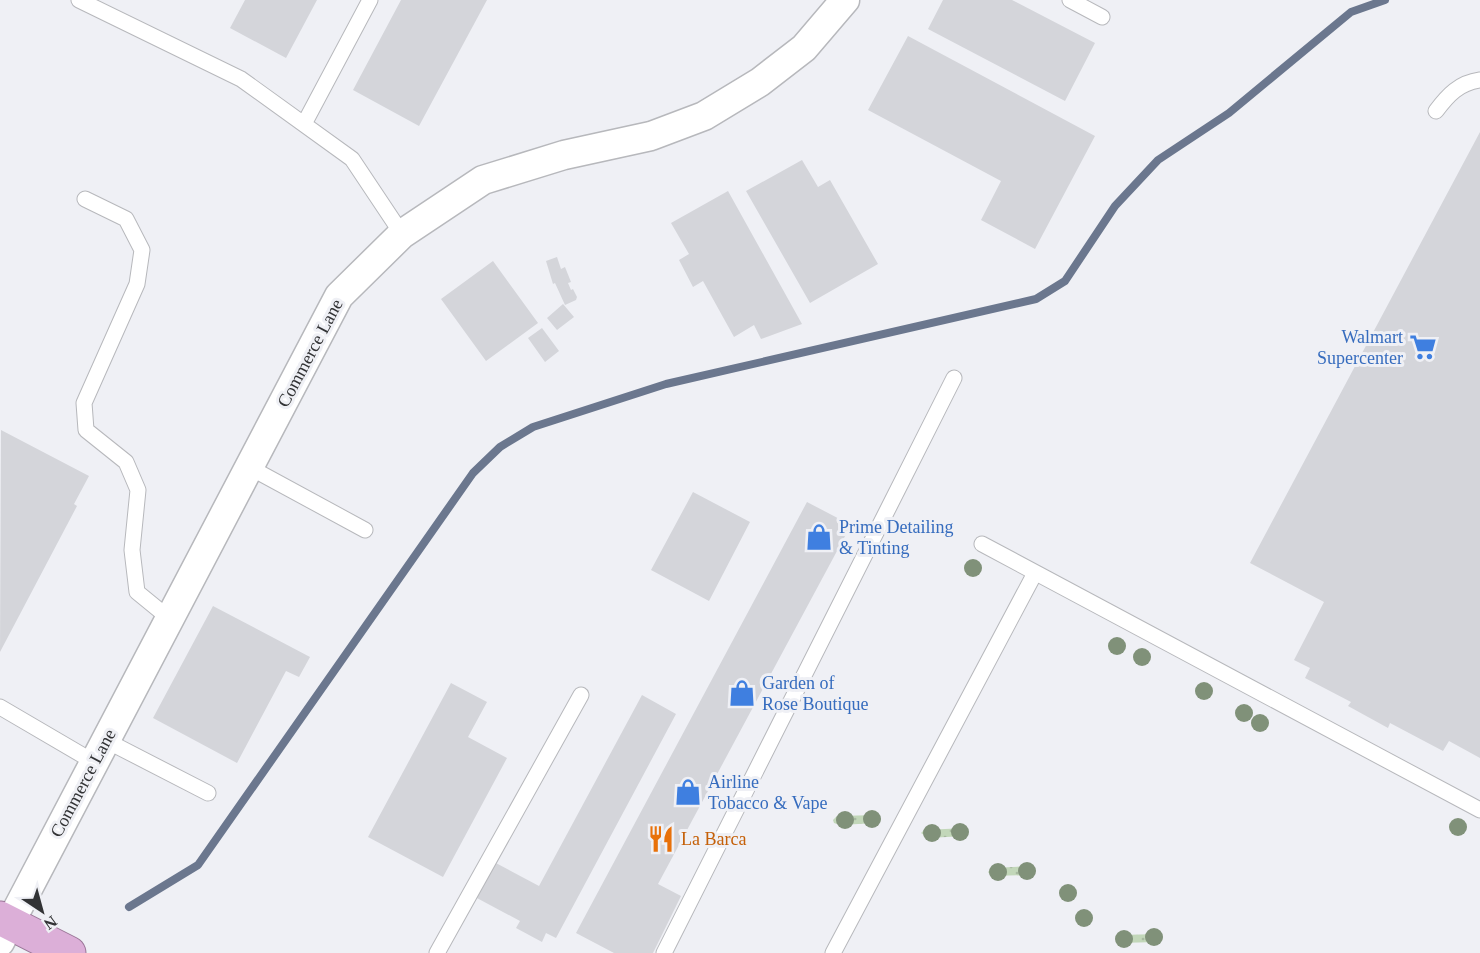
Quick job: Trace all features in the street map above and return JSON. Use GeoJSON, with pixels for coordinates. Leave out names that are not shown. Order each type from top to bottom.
{"type":"FeatureCollection","features":[{"type":"Feature","properties":{"kind":"highway"},"geometry":{"type":"LineString","coordinates":[[2,932],[69,953]]}},
{"type":"Feature","properties":{"kind":"street","name":"Commerce Lane"},"geometry":{"type":"LineString","coordinates":[[2,932],[170,619],[339,296],[402,234],[483,180],[564,155],[651,136],[704,116],[760,82],[804,48],[845,0]]}},
{"type":"Feature","properties":{"kind":"lane"},"geometry":{"type":"LineString","coordinates":[[79,0],[241,80],[304,124],[352,159],[402,234]]}},
{"type":"Feature","properties":{"kind":"lane"},"geometry":{"type":"LineString","coordinates":[[304,124],[370,0]]}},
{"type":"Feature","properties":{"kind":"lane"},"geometry":{"type":"LineString","coordinates":[[1070,0],[1102,17]]}},
{"type":"Feature","properties":{"kind":"lane"},"geometry":{"type":"LineString","coordinates":[[1436,111],[1448,95],[1466,82],[1480,80]]}},
{"type":"Feature","properties":{"kind":"lane"},"geometry":{"type":"LineString","coordinates":[[85,199],[126,219],[142,250],[137,284],[84,403],[86,430],[126,462],[138,490],[132,550],[137,592],[170,619]]}},
{"type":"Feature","properties":{"kind":"lane"},"geometry":{"type":"LineString","coordinates":[[664,953],[954,378]]}},
{"type":"Feature","properties":{"kind":"lane"},"geometry":{"type":"LineString","coordinates":[[249,467],[366,530]]}},
{"type":"Feature","properties":{"kind":"lane"},"geometry":{"type":"LineString","coordinates":[[982,544],[1480,810]]}},
{"type":"Feature","properties":{"kind":"lane"},"geometry":{"type":"LineString","coordinates":[[833,953],[1035,573]]}},
{"type":"Feature","properties":{"kind":"lane"},"geometry":{"type":"LineString","coordinates":[[437,953],[581,695]]}},
{"type":"Feature","properties":{"kind":"lane"},"geometry":{"type":"LineString","coordinates":[[0,707],[100,751],[208,793]]}},
{"type":"Feature","properties":{"kind":"green space"},"geometry":{"type":"Polygon","coordinates":[[[878,815],[881,820],[877,823],[840,825],[834,823],[833,820],[837,816],[878,815]]]}},
{"type":"Feature","properties":{"kind":"green space"},"geometry":{"type":"Polygon","coordinates":[[[966,828],[968,833],[965,836],[928,838],[921,833],[924,830],[966,828]]]}},
{"type":"Feature","properties":{"kind":"green space"},"geometry":{"type":"Polygon","coordinates":[[[1033,866],[1036,871],[1032,875],[991,876],[988,872],[992,868],[1033,866]]]}},
{"type":"Feature","properties":{"kind":"green space"},"geometry":{"type":"Polygon","coordinates":[[[1160,934],[1163,938],[1159,942],[1118,943],[1116,939],[1119,935],[1160,934]]]}},
{"type":"Feature","properties":{"kind":"building"},"geometry":{"type":"Polygon","coordinates":[[[245,0],[317,0],[286,58],[230,28],[245,0]]]}},
{"type":"Feature","properties":{"kind":"building"},"geometry":{"type":"Polygon","coordinates":[[[401,0],[487,0],[419,126],[353,90],[401,0]]]}},
{"type":"Feature","properties":{"kind":"building"},"geometry":{"type":"Polygon","coordinates":[[[943,0],[1012,0],[1095,43],[1065,101],[928,29],[943,0]]]}},
{"type":"Feature","properties":{"kind":"building"},"geometry":{"type":"Polygon","coordinates":[[[908,36],[1095,136],[1035,249],[981,220],[1001,181],[868,110],[908,36]]]}},
{"type":"Feature","properties":{"kind":"building","name":"Walmart Supercenter"},"geometry":{"type":"Polygon","coordinates":[[[1480,132],[1480,758],[1449,741],[1443,751],[1390,723],[1388,728],[1348,706],[1351,702],[1305,678],[1310,668],[1294,660],[1324,602],[1250,563],[1480,132]]]}},
{"type":"Feature","properties":{"kind":"building"},"geometry":{"type":"Polygon","coordinates":[[[802,160],[818,187],[830,180],[878,264],[810,303],[746,191],[802,160]]]}},
{"type":"Feature","properties":{"kind":"building"},"geometry":{"type":"Polygon","coordinates":[[[728,191],[802,324],[761,339],[754,325],[734,337],[703,281],[693,287],[679,260],[689,254],[671,223],[728,191]]]}},
{"type":"Feature","properties":{"kind":"building"},"geometry":{"type":"Polygon","coordinates":[[[557,257],[561,269],[565,267],[571,282],[568,283],[577,297],[576,300],[565,305],[555,283],[553,284],[546,261],[557,257]]]}},
{"type":"Feature","properties":{"kind":"building"},"geometry":{"type":"Polygon","coordinates":[[[493,261],[538,323],[486,361],[441,299],[493,261]]]}},
{"type":"Feature","properties":{"kind":"building"},"geometry":{"type":"Polygon","coordinates":[[[563,304],[574,317],[557,330],[547,318],[563,304]]]}},
{"type":"Feature","properties":{"kind":"building"},"geometry":{"type":"Polygon","coordinates":[[[542,328],[559,351],[545,362],[528,338],[542,328]]]}},
{"type":"Feature","properties":{"kind":"building"},"geometry":{"type":"Polygon","coordinates":[[[1,430],[89,476],[74,504],[77,506],[0,652],[1,430]]]}},
{"type":"Feature","properties":{"kind":"building"},"geometry":{"type":"Polygon","coordinates":[[[693,492],[750,522],[709,601],[651,570],[693,492]]]}},
{"type":"Feature","properties":{"kind":"building"},"geometry":{"type":"Polygon","coordinates":[[[807,502],[851,525],[658,884],[681,896],[653,953],[614,953],[576,933],[807,502]]]}},
{"type":"Feature","properties":{"kind":"building"},"geometry":{"type":"Polygon","coordinates":[[[213,606],[310,657],[299,677],[286,671],[237,763],[153,718],[213,606]]]}},
{"type":"Feature","properties":{"kind":"building"},"geometry":{"type":"Polygon","coordinates":[[[451,683],[487,702],[468,737],[507,758],[443,877],[368,837],[451,683]]]}},
{"type":"Feature","properties":{"kind":"building"},"geometry":{"type":"Polygon","coordinates":[[[642,695],[676,714],[556,938],[546,933],[542,942],[516,928],[520,921],[475,897],[494,862],[539,886],[642,695]]]}},
{"type":"Feature","properties":{"kind":"waterway"},"geometry":{"type":"LineString","coordinates":[[129,907],[198,865],[473,473],[500,447],[533,427],[666,384],[1036,299],[1065,281],[1115,206],[1158,160],[1229,113],[1351,12],[1385,0]]}},
{"type":"Feature","properties":{"kind":"place","name":"Walmart Supercenter"},"geometry":{"type":"Point","coordinates":[1423,347]}},
{"type":"Feature","properties":{"kind":"place","name":"Prime Detailing & Tinting"},"geometry":{"type":"Point","coordinates":[819,537]}},
{"type":"Feature","properties":{"kind":"place","name":"Garden of Rose Boutique"},"geometry":{"type":"Point","coordinates":[742,693]}},
{"type":"Feature","properties":{"kind":"place","name":"Airline Tobacco & Vape"},"geometry":{"type":"Point","coordinates":[688,792]}},
{"type":"Feature","properties":{"kind":"place","name":"La Barca"},"geometry":{"type":"Point","coordinates":[661,839]}}]}
